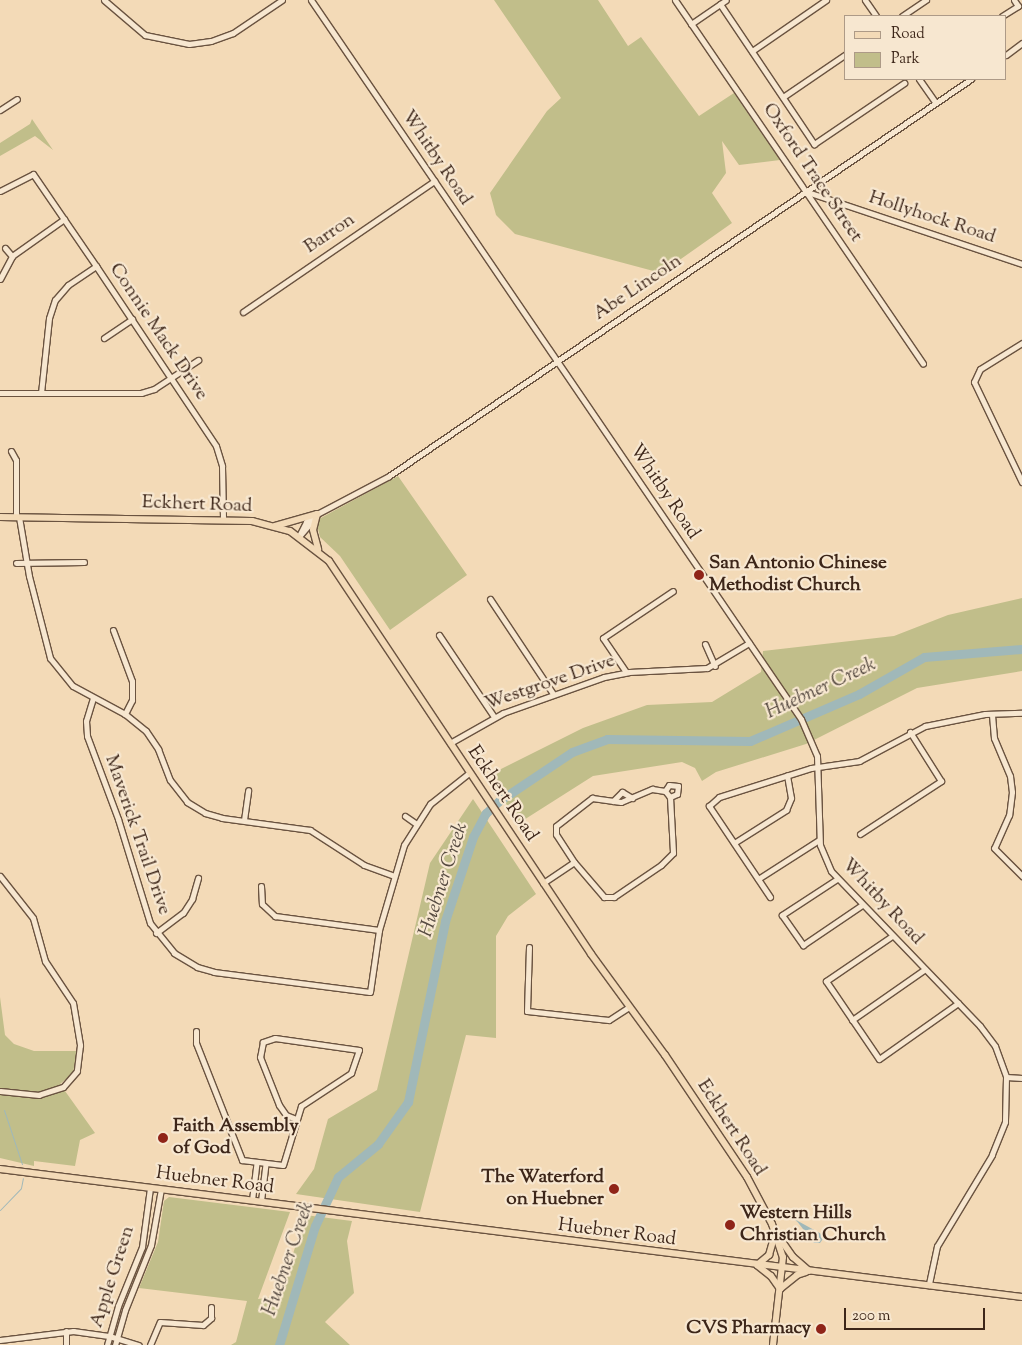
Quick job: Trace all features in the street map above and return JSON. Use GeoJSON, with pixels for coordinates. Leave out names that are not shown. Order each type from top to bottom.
{"type":"FeatureCollection","features":[{"type":"Feature","properties":{"kind":"main road"},"geometry":{"type":"LineString","coordinates":[[275,526],[317,514],[313,535],[318,550]]}},
{"type":"Feature","properties":{"kind":"main road","name":"Eckhert Road"},"geometry":{"type":"LineString","coordinates":[[0,517],[223,519],[275,526],[299,536],[318,550],[339,573],[543,883],[741,1167],[776,1232],[782,1268],[773,1345]]}},
{"type":"Feature","properties":{"kind":"main road","name":"Huebner Road"},"geometry":{"type":"LineString","coordinates":[[0,1169],[1022,1297]]}},
{"type":"Feature","properties":{"kind":"main road"},"geometry":{"type":"LineString","coordinates":[[776,1232],[770,1254],[757,1265],[771,1276],[780,1290],[797,1275],[810,1271]]}},
{"type":"Feature","properties":{"kind":"main road"},"geometry":{"type":"LineString","coordinates":[[776,1232],[793,1257],[810,1271]]}},
{"type":"Feature","properties":{"kind":"street"},"geometry":{"type":"LineString","coordinates":[[104,0],[146,35],[189,44],[211,41],[233,34],[282,0]]}},
{"type":"Feature","properties":{"kind":"street","name":"Whitby Road"},"geometry":{"type":"LineString","coordinates":[[311,0],[749,643],[810,736],[819,768],[819,840],[824,859],[836,879],[990,1038],[1006,1077],[1007,1114],[1000,1139],[937,1246],[929,1285]]}},
{"type":"Feature","properties":{"kind":"street","name":"Oxford Trace Street"},"geometry":{"type":"LineString","coordinates":[[675,0],[922,364]]}},
{"type":"Feature","properties":{"kind":"street"},"geometry":{"type":"LineString","coordinates":[[691,24],[726,0]]}},
{"type":"Feature","properties":{"kind":"street"},"geometry":{"type":"LineString","coordinates":[[752,51],[826,0]]}},
{"type":"Feature","properties":{"kind":"street"},"geometry":{"type":"LineString","coordinates":[[866,0],[875,15]]}},
{"type":"Feature","properties":{"kind":"street"},"geometry":{"type":"LineString","coordinates":[[904,15],[926,0]]}},
{"type":"Feature","properties":{"kind":"street"},"geometry":{"type":"LineString","coordinates":[[1004,15],[1018,6],[1014,0]]}},
{"type":"Feature","properties":{"kind":"street"},"geometry":{"type":"LineString","coordinates":[[720,4],[814,144],[904,83]]}},
{"type":"Feature","properties":{"kind":"street"},"geometry":{"type":"LineString","coordinates":[[1007,54],[1022,44]]}},
{"type":"Feature","properties":{"kind":"street"},"geometry":{"type":"LineString","coordinates":[[783,97],[844,55]]}},
{"type":"Feature","properties":{"kind":"street"},"geometry":{"type":"LineString","coordinates":[[920,80],[936,103]]}},
{"type":"Feature","properties":{"kind":"street","name":"Abe Lincoln"},"geometry":{"type":"LineString","coordinates":[[299,536],[317,514],[389,476],[970,80]]}},
{"type":"Feature","properties":{"kind":"street"},"geometry":{"type":"LineString","coordinates":[[0,110],[18,99]]}},
{"type":"Feature","properties":{"kind":"street","name":"Connie Mack Drive"},"geometry":{"type":"LineString","coordinates":[[0,190],[33,174],[172,378],[221,459],[223,519]]}},
{"type":"Feature","properties":{"kind":"street","name":"Barron"},"geometry":{"type":"LineString","coordinates":[[243,312],[434,181]]}},
{"type":"Feature","properties":{"kind":"street","name":"Hollyhock Road"},"geometry":{"type":"LineString","coordinates":[[805,191],[1022,264]]}},
{"type":"Feature","properties":{"kind":"street"},"geometry":{"type":"LineString","coordinates":[[0,279],[12,256],[64,219]]}},
{"type":"Feature","properties":{"kind":"street"},"geometry":{"type":"LineString","coordinates":[[5,248],[12,256]]}},
{"type":"Feature","properties":{"kind":"street"},"geometry":{"type":"LineString","coordinates":[[41,392],[49,318],[54,300],[68,285],[96,266]]}},
{"type":"Feature","properties":{"kind":"street"},"geometry":{"type":"LineString","coordinates":[[104,338],[132,319]]}},
{"type":"Feature","properties":{"kind":"street"},"geometry":{"type":"LineString","coordinates":[[1022,343],[975,376],[975,387],[1022,482]]}},
{"type":"Feature","properties":{"kind":"street"},"geometry":{"type":"LineString","coordinates":[[0,393],[133,394],[154,389],[198,360]]}},
{"type":"Feature","properties":{"kind":"street"},"geometry":{"type":"LineString","coordinates":[[11,451],[16,460],[18,517],[26,561],[50,658],[73,686],[125,714],[154,740],[170,780],[187,802],[214,816],[310,830],[364,865],[394,876]]}},
{"type":"Feature","properties":{"kind":"street"},"geometry":{"type":"LineString","coordinates":[[1016,468],[1022,465]]}},
{"type":"Feature","properties":{"kind":"street"},"geometry":{"type":"LineString","coordinates":[[16,563],[26,561],[84,562]]}},
{"type":"Feature","properties":{"kind":"street"},"geometry":{"type":"LineString","coordinates":[[626,672],[603,638],[673,591]]}},
{"type":"Feature","properties":{"kind":"street"},"geometry":{"type":"LineString","coordinates":[[490,599],[553,694]]}},
{"type":"Feature","properties":{"kind":"street"},"geometry":{"type":"LineString","coordinates":[[113,630],[132,681],[132,700],[125,714]]}},
{"type":"Feature","properties":{"kind":"street"},"geometry":{"type":"LineString","coordinates":[[438,635],[494,717]]}},
{"type":"Feature","properties":{"kind":"street"},"geometry":{"type":"LineString","coordinates":[[705,644],[716,666],[749,643]]}},
{"type":"Feature","properties":{"kind":"street","name":"Westgrove Drive"},"geometry":{"type":"LineString","coordinates":[[450,743],[494,717],[553,694],[626,672],[716,666]]}},
{"type":"Feature","properties":{"kind":"street","name":"Maverick Trail Drive"},"geometry":{"type":"LineString","coordinates":[[93,698],[86,721],[87,736],[156,933],[180,958],[205,970],[370,992],[380,930]]}},
{"type":"Feature","properties":{"kind":"street"},"geometry":{"type":"LineString","coordinates":[[770,897],[709,806],[724,794],[787,775],[859,761],[910,732],[939,722],[1022,713]]}},
{"type":"Feature","properties":{"kind":"street"},"geometry":{"type":"LineString","coordinates":[[992,715],[994,738],[1008,769],[1012,792],[1009,815],[994,848],[1022,876]]}},
{"type":"Feature","properties":{"kind":"street"},"geometry":{"type":"LineString","coordinates":[[860,834],[942,781],[910,732]]}},
{"type":"Feature","properties":{"kind":"street"},"geometry":{"type":"LineString","coordinates":[[261,886],[262,904],[275,916],[380,930],[404,845],[415,823],[439,795],[469,773]]}},
{"type":"Feature","properties":{"kind":"street"},"geometry":{"type":"LineString","coordinates":[[734,843],[786,810],[791,798],[787,775]]}},
{"type":"Feature","properties":{"kind":"street"},"geometry":{"type":"LineString","coordinates":[[665,791],[672,783],[678,786],[677,794],[670,797]]}},
{"type":"Feature","properties":{"kind":"street"},"geometry":{"type":"LineString","coordinates":[[244,820],[248,790]]}},
{"type":"Feature","properties":{"kind":"street"},"geometry":{"type":"LineString","coordinates":[[649,790],[665,791],[670,797],[675,848],[661,865],[611,898],[594,887],[574,862],[556,834],[557,823],[592,798],[622,802],[649,790]]}},
{"type":"Feature","properties":{"kind":"street"},"geometry":{"type":"LineString","coordinates":[[613,801],[622,792],[632,798]]}},
{"type":"Feature","properties":{"kind":"street"},"geometry":{"type":"LineString","coordinates":[[405,816],[415,823]]}},
{"type":"Feature","properties":{"kind":"street"},"geometry":{"type":"LineString","coordinates":[[758,879],[819,840]]}},
{"type":"Feature","properties":{"kind":"street"},"geometry":{"type":"LineString","coordinates":[[543,883],[574,862]]}},
{"type":"Feature","properties":{"kind":"street"},"geometry":{"type":"LineString","coordinates":[[0,876],[33,918],[44,961],[67,993],[75,1012],[80,1045],[77,1071],[67,1084],[49,1094],[0,1091]]}},
{"type":"Feature","properties":{"kind":"street"},"geometry":{"type":"LineString","coordinates":[[156,933],[183,913],[192,899],[198,878]]}},
{"type":"Feature","properties":{"kind":"street"},"geometry":{"type":"LineString","coordinates":[[836,879],[782,914],[803,944],[862,905]]}},
{"type":"Feature","properties":{"kind":"street"},"geometry":{"type":"LineString","coordinates":[[892,936],[826,981],[879,1059],[958,1003]]}},
{"type":"Feature","properties":{"kind":"street"},"geometry":{"type":"LineString","coordinates":[[529,947],[527,1011],[609,1020],[629,1007]]}},
{"type":"Feature","properties":{"kind":"street"},"geometry":{"type":"LineString","coordinates":[[852,1020],[925,969]]}},
{"type":"Feature","properties":{"kind":"street"},"geometry":{"type":"LineString","coordinates":[[196,1031],[196,1043],[242,1160],[257,1162],[283,1165],[296,1119],[306,1101],[351,1073],[359,1050],[274,1038],[261,1044],[260,1057],[278,1105],[286,1115],[296,1119]]}},
{"type":"Feature","properties":{"kind":"street"},"geometry":{"type":"LineString","coordinates":[[1006,1077],[1022,1078]]}},
{"type":"Feature","properties":{"kind":"street"},"geometry":{"type":"LineString","coordinates":[[252,1200],[257,1162]]}},
{"type":"Feature","properties":{"kind":"street"},"geometry":{"type":"LineString","coordinates":[[261,1202],[266,1163]]}},
{"type":"Feature","properties":{"kind":"street","name":"Apple Green"},"geometry":{"type":"LineString","coordinates":[[107,1345],[142,1247],[150,1188]]}},
{"type":"Feature","properties":{"kind":"street","name":"Apple Green"},"geometry":{"type":"LineString","coordinates":[[115,1345],[151,1245],[161,1189]]}},
{"type":"Feature","properties":{"kind":"street"},"geometry":{"type":"LineString","coordinates":[[150,1345],[160,1322],[203,1325],[211,1318],[211,1307]]}},
{"type":"Feature","properties":{"kind":"street"},"geometry":{"type":"LineString","coordinates":[[66,1331],[66,1345]]}},
{"type":"Feature","properties":{"kind":"street"},"geometry":{"type":"LineString","coordinates":[[0,1340],[66,1331],[109,1336],[139,1345]]}},
{"type":"Feature","properties":{"kind":"green space"},"geometry":{"type":"Polygon","coordinates":[[[494,0],[598,0],[628,46],[641,37],[699,116],[734,93],[780,160],[739,165],[722,141],[726,173],[712,193],[732,223],[661,273],[515,234],[496,215],[490,193],[547,111],[561,98],[494,0]]]}},
{"type":"Feature","properties":{"kind":"green space"},"geometry":{"type":"Polygon","coordinates":[[[32,119],[53,150],[35,136],[0,156],[0,143],[30,124],[32,119]]]}},
{"type":"Feature","properties":{"kind":"green space"},"geometry":{"type":"Polygon","coordinates":[[[398,476],[467,575],[390,630],[340,556],[320,537],[317,524],[319,519],[398,476]]]}},
{"type":"Feature","properties":{"kind":"green space"},"geometry":{"type":"Polygon","coordinates":[[[1022,598],[1022,671],[917,688],[806,744],[716,772],[702,781],[695,768],[682,762],[593,776],[519,823],[487,776],[583,728],[647,705],[712,702],[761,672],[763,651],[894,636],[948,615],[1022,598]]]}},
{"type":"Feature","properties":{"kind":"green space"},"geometry":{"type":"Polygon","coordinates":[[[473,799],[536,894],[508,916],[496,936],[496,1038],[466,1035],[420,1212],[296,1194],[314,1169],[328,1119],[377,1090],[430,863],[473,799]]]}},
{"type":"Feature","properties":{"kind":"green space"},"geometry":{"type":"Polygon","coordinates":[[[0,997],[5,1035],[14,1044],[34,1051],[77,1051],[73,1073],[60,1084],[95,1133],[80,1140],[75,1166],[34,1161],[34,1166],[0,1158],[0,997]]]}},
{"type":"Feature","properties":{"kind":"green space"},"geometry":{"type":"Polygon","coordinates":[[[169,1197],[290,1212],[258,1299],[280,1296],[305,1215],[352,1221],[347,1241],[354,1293],[325,1322],[350,1345],[231,1345],[236,1342],[247,1301],[139,1288],[158,1242],[164,1201],[169,1197]]]}},
{"type":"Feature","properties":{"kind":"water"},"geometry":{"type":"Polygon","coordinates":[[[796,1220],[825,1236],[820,1243],[814,1243],[796,1220]]]}},
{"type":"Feature","properties":{"kind":"waterway","name":"Huebner Creek"},"geometry":{"type":"LineString","coordinates":[[279,1345],[315,1226],[338,1177],[378,1144],[408,1102],[445,921],[473,837],[486,813],[499,801],[572,752],[607,739],[750,741],[859,694],[924,657],[1022,649]]}},
{"type":"Feature","properties":{"kind":"waterway"},"geometry":{"type":"LineString","coordinates":[[4,1110],[22,1164]]}},
{"type":"Feature","properties":{"kind":"waterway"},"geometry":{"type":"LineString","coordinates":[[0,1210],[21,1188],[23,1178]]}},
{"type":"Feature","properties":{"kind":"waterway"},"geometry":{"type":"LineString","coordinates":[[785,1209],[796,1220]]}},
{"type":"Feature","properties":{"kind":"waterway"},"geometry":{"type":"LineString","coordinates":[[823,1235],[827,1228]]}},
{"type":"Feature","properties":{"kind":"place","name":"San Antonio Chinese Methodist Church"},"geometry":{"type":"Point","coordinates":[699,575]}},
{"type":"Feature","properties":{"kind":"place","name":"Faith Assembly of God"},"geometry":{"type":"Point","coordinates":[163,1138]}},
{"type":"Feature","properties":{"kind":"place","name":"The Waterford on Huebner"},"geometry":{"type":"Point","coordinates":[614,1189]}},
{"type":"Feature","properties":{"kind":"place","name":"Western Hills Christian Church"},"geometry":{"type":"Point","coordinates":[730,1225]}},
{"type":"Feature","properties":{"kind":"place","name":"CVS Pharmacy"},"geometry":{"type":"Point","coordinates":[821,1329]}}]}
